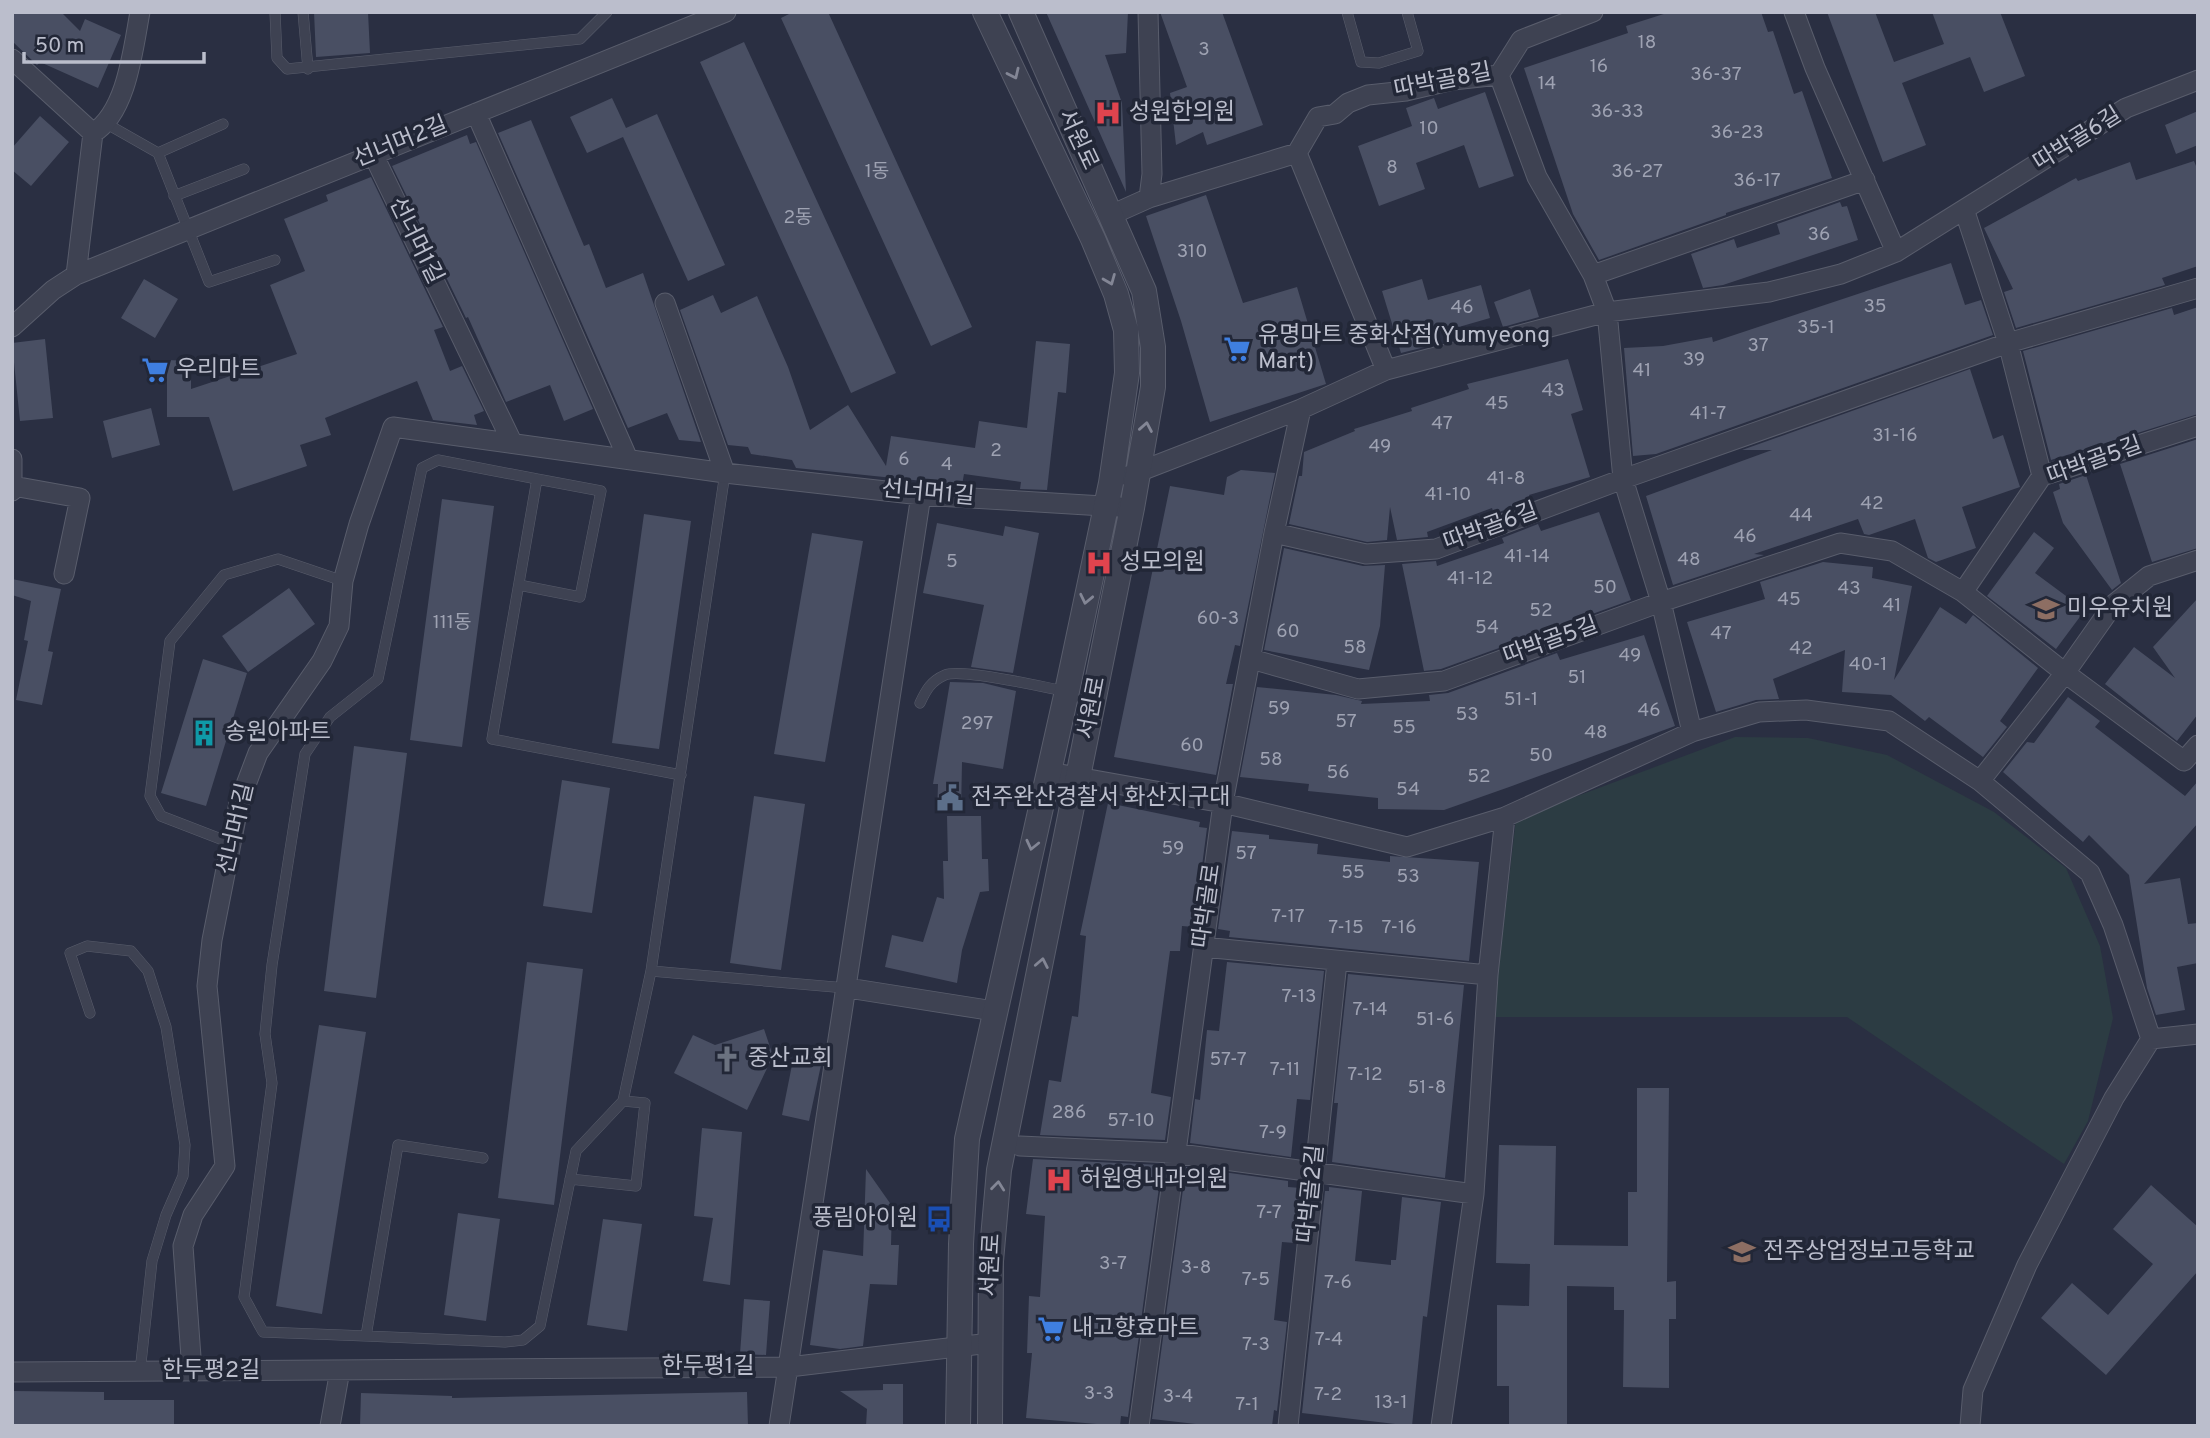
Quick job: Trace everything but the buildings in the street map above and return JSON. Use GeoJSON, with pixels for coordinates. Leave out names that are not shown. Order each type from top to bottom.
{"type":"FeatureCollection","features":[{"type":"Feature","properties":{"kind":"street"},"geometry":{"type":"LineString","coordinates":[[76,275],[100,129],[129,74],[139,12]]}},
{"type":"Feature","properties":{"kind":"street","name":"선너머2길"},"geometry":{"type":"LineString","coordinates":[[12,327],[53,290],[76,275],[726,12]]}},
{"type":"Feature","properties":{"kind":"street","name":"서원로"},"geometry":{"type":"LineString","coordinates":[[958,1426],[967,1139],[1067,691],[1125,397],[1126,330],[1116,294],[1093,239],[985,12]]}},
{"type":"Feature","properties":{"kind":"street","name":"서원로"},"geometry":{"type":"LineString","coordinates":[[990,1426],[991,1261],[999,1170],[1079,778],[1153,387],[1153,347],[1144,291],[1021,12]]}},
{"type":"Feature","properties":{"kind":"street"},"geometry":{"type":"LineString","coordinates":[[1148,12],[1152,173],[1149,198]]}},
{"type":"Feature","properties":{"kind":"street","name":"따박골8길"},"geometry":{"type":"LineString","coordinates":[[1297,153],[1318,117],[1335,114],[1348,103],[1368,95],[1499,75],[1521,40],[1593,12]]}},
{"type":"Feature","properties":{"kind":"street"},"geometry":{"type":"LineString","coordinates":[[1794,12],[1896,252]]}},
{"type":"Feature","properties":{"kind":"street"},"geometry":{"type":"LineString","coordinates":[[12,59],[100,129]]}},
{"type":"Feature","properties":{"kind":"street"},"geometry":{"type":"LineString","coordinates":[[1499,75],[1537,177],[1593,275],[1607,312],[1623,479],[1661,602],[1692,732]]}},
{"type":"Feature","properties":{"kind":"street","name":"따박골6길"},"geometry":{"type":"LineString","coordinates":[[1108,494],[1139,472],[1301,409],[1386,370],[1607,312],[1769,292],[1841,274],[1896,252],[1965,212],[2126,108],[2198,80]]}},
{"type":"Feature","properties":{"kind":"street"},"geometry":{"type":"LineString","coordinates":[[475,113],[628,459]]}},
{"type":"Feature","properties":{"kind":"street"},"geometry":{"type":"LineString","coordinates":[[1111,215],[1149,198],[1297,153],[1386,370]]}},
{"type":"Feature","properties":{"kind":"street","name":"선너머1길"},"geometry":{"type":"LineString","coordinates":[[373,154],[512,442]]}},
{"type":"Feature","properties":{"kind":"street"},"geometry":{"type":"LineString","coordinates":[[1593,275],[1865,180]]}},
{"type":"Feature","properties":{"kind":"street"},"geometry":{"type":"LineString","coordinates":[[1965,212],[2008,342],[2042,476]]}},
{"type":"Feature","properties":{"kind":"street","name":"따박골6길"},"geometry":{"type":"LineString","coordinates":[[1274,533],[1366,554],[1436,549],[1623,479],[2008,342],[2198,288]]}},
{"type":"Feature","properties":{"kind":"street"},"geometry":{"type":"LineString","coordinates":[[665,303],[725,473]]}},
{"type":"Feature","properties":{"kind":"street"},"geometry":{"type":"LineString","coordinates":[[1251,659],[1274,533],[1301,409]]}},
{"type":"Feature","properties":{"kind":"street","name":"따박골5길"},"geometry":{"type":"LineString","coordinates":[[1963,592],[2042,476],[2198,426]]}},
{"type":"Feature","properties":{"kind":"street","name":"선너머1길"},"geometry":{"type":"LineString","coordinates":[[192,1371],[183,1246],[193,1215],[225,1166],[207,986],[239,803],[257,753],[322,661],[339,626],[343,582],[359,523],[393,427],[725,473],[921,495],[1108,494],[1132,508]]}},
{"type":"Feature","properties":{"kind":"street"},"geometry":{"type":"LineString","coordinates":[[12,459],[13,489],[80,498],[64,574]]}},
{"type":"Feature","properties":{"kind":"street"},"geometry":{"type":"LineString","coordinates":[[921,495],[789,1367],[990,1343]]}},
{"type":"Feature","properties":{"kind":"street","name":"따박골5길"},"geometry":{"type":"LineString","coordinates":[[1251,659],[1358,690],[1444,681],[1661,602],[1840,544],[1892,551],[1963,592],[2065,673],[2184,761],[2198,745]]}},
{"type":"Feature","properties":{"kind":"street"},"geometry":{"type":"LineString","coordinates":[[1980,781],[2065,673],[2113,604],[2149,576],[2198,560]]}},
{"type":"Feature","properties":{"kind":"street","name":"따박골로"},"geometry":{"type":"LineString","coordinates":[[1173,1153],[1223,803],[1251,659]]}},
{"type":"Feature","properties":{"kind":"street"},"geometry":{"type":"LineString","coordinates":[[1049,772],[1223,803],[1407,847],[1505,817],[1692,732],[1759,712],[1806,710],[1889,721],[1980,781],[2090,873],[2113,925],[2151,1039]]}},
{"type":"Feature","properties":{"kind":"street"},"geometry":{"type":"LineString","coordinates":[[1441,1426],[1474,1194],[1489,975],[1505,817]]}},
{"type":"Feature","properties":{"kind":"street"},"geometry":{"type":"LineString","coordinates":[[1203,947],[1489,975]]}},
{"type":"Feature","properties":{"kind":"street","name":"따박골2길"},"geometry":{"type":"LineString","coordinates":[[1287,1426],[1337,962]]}},
{"type":"Feature","properties":{"kind":"street"},"geometry":{"type":"LineString","coordinates":[[848,988],[994,1011]]}},
{"type":"Feature","properties":{"kind":"street"},"geometry":{"type":"LineString","coordinates":[[2151,1039],[2198,1034]]}},
{"type":"Feature","properties":{"kind":"street"},"geometry":{"type":"LineString","coordinates":[[1970,1426],[1973,1390],[2027,1265],[2114,1098],[2151,1039]]}},
{"type":"Feature","properties":{"kind":"street"},"geometry":{"type":"LineString","coordinates":[[1020,1146],[1173,1153],[1474,1194]]}},
{"type":"Feature","properties":{"kind":"street"},"geometry":{"type":"LineString","coordinates":[[1139,1426],[1173,1153]]}},
{"type":"Feature","properties":{"kind":"street","name":"한두평1길"},"geometry":{"type":"LineString","coordinates":[[568,1368],[789,1367],[779,1426]]}},
{"type":"Feature","properties":{"kind":"street","name":"한두평2길"},"geometry":{"type":"LineString","coordinates":[[12,1373],[568,1368]]}},
{"type":"Feature","properties":{"kind":"street"},"geometry":{"type":"LineString","coordinates":[[330,1426],[340,1370]]}},
{"type":"Feature","properties":{"kind":"lane"},"geometry":{"type":"LineString","coordinates":[[275,12],[277,58],[287,69],[308,69],[580,39],[607,12]]}},
{"type":"Feature","properties":{"kind":"lane"},"geometry":{"type":"LineString","coordinates":[[303,12],[308,69]]}},
{"type":"Feature","properties":{"kind":"lane"},"geometry":{"type":"LineString","coordinates":[[1347,12],[1362,62],[1379,63],[1418,51],[1407,12]]}},
{"type":"Feature","properties":{"kind":"lane"},"geometry":{"type":"LineString","coordinates":[[100,129],[158,153],[223,124]]}},
{"type":"Feature","properties":{"kind":"lane"},"geometry":{"type":"LineString","coordinates":[[158,153],[209,282],[275,260]]}},
{"type":"Feature","properties":{"kind":"lane"},"geometry":{"type":"LineString","coordinates":[[174,196],[244,169]]}},
{"type":"Feature","properties":{"kind":"lane"},"geometry":{"type":"LineString","coordinates":[[519,585],[580,597],[601,491],[438,460],[422,468],[378,679],[330,717],[305,754],[272,965],[265,1034],[272,1083],[244,1297],[263,1332],[523,1340],[540,1326],[576,1151],[623,1101],[651,971],[725,473]]}},
{"type":"Feature","properties":{"kind":"lane"},"geometry":{"type":"LineString","coordinates":[[537,479],[492,738],[681,775]]}},
{"type":"Feature","properties":{"kind":"lane"},"geometry":{"type":"LineString","coordinates":[[231,843],[161,816],[150,796],[170,641],[225,575],[278,559],[343,582]]}},
{"type":"Feature","properties":{"kind":"lane"},"geometry":{"type":"LineString","coordinates":[[920,703],[927,687],[946,674],[978,675],[1067,691]]}},
{"type":"Feature","properties":{"kind":"lane"},"geometry":{"type":"LineString","coordinates":[[90,1013],[70,953],[87,946],[131,951],[148,971],[162,1016],[183,1117],[183,1176],[166,1216],[152,1261],[140,1372]]}},
{"type":"Feature","properties":{"kind":"lane"},"geometry":{"type":"LineString","coordinates":[[651,971],[848,988]]}},
{"type":"Feature","properties":{"kind":"lane"},"geometry":{"type":"LineString","coordinates":[[570,1179],[636,1186],[645,1103],[623,1101]]}},
{"type":"Feature","properties":{"kind":"lane"},"geometry":{"type":"LineString","coordinates":[[366,1336],[398,1145],[483,1158]]}},
{"type":"Feature","properties":{"kind":"shaded area"},"geometry":{"type":"Polygon","coordinates":[[[1735,737],[1808,738],[1887,755],[1994,812],[2066,868],[2100,946],[2113,1018],[2088,1121],[2064,1164],[1847,1017],[1493,1017],[1516,819],[1735,737]]]}},
{"type":"Feature","properties":{"kind":"place","name":"성원한의원"},"geometry":{"type":"Point","coordinates":[1108,113]}},
{"type":"Feature","properties":{"kind":"place","name":"유명마트 중화산점(Yumyeong Mart)"},"geometry":{"type":"Point","coordinates":[1237,349]}},
{"type":"Feature","properties":{"kind":"place","name":"우리마트"},"geometry":{"type":"Point","coordinates":[155,370]}},
{"type":"Feature","properties":{"kind":"place","name":"성모의원"},"geometry":{"type":"Point","coordinates":[1099,563]}},
{"type":"Feature","properties":{"kind":"place","name":"미우유치원"},"geometry":{"type":"Point","coordinates":[2046,609]}},
{"type":"Feature","properties":{"kind":"place","name":"송원아파트"},"geometry":{"type":"Point","coordinates":[204,733]}},
{"type":"Feature","properties":{"kind":"place","name":"전주완산경찰서 화산지구대"},"geometry":{"type":"Point","coordinates":[950,798]}},
{"type":"Feature","properties":{"kind":"place","name":"중산교회"},"geometry":{"type":"Point","coordinates":[727,1059]}},
{"type":"Feature","properties":{"kind":"place","name":"허원영내과의원"},"geometry":{"type":"Point","coordinates":[1059,1180]}},
{"type":"Feature","properties":{"kind":"place","name":"풍림아이원"},"geometry":{"type":"Point","coordinates":[939,1219]}},
{"type":"Feature","properties":{"kind":"place","name":"전주상업정보고등학교"},"geometry":{"type":"Point","coordinates":[1742,1252]}},
{"type":"Feature","properties":{"kind":"place","name":"내고향효마트"},"geometry":{"type":"Point","coordinates":[1051,1329]}}]}
